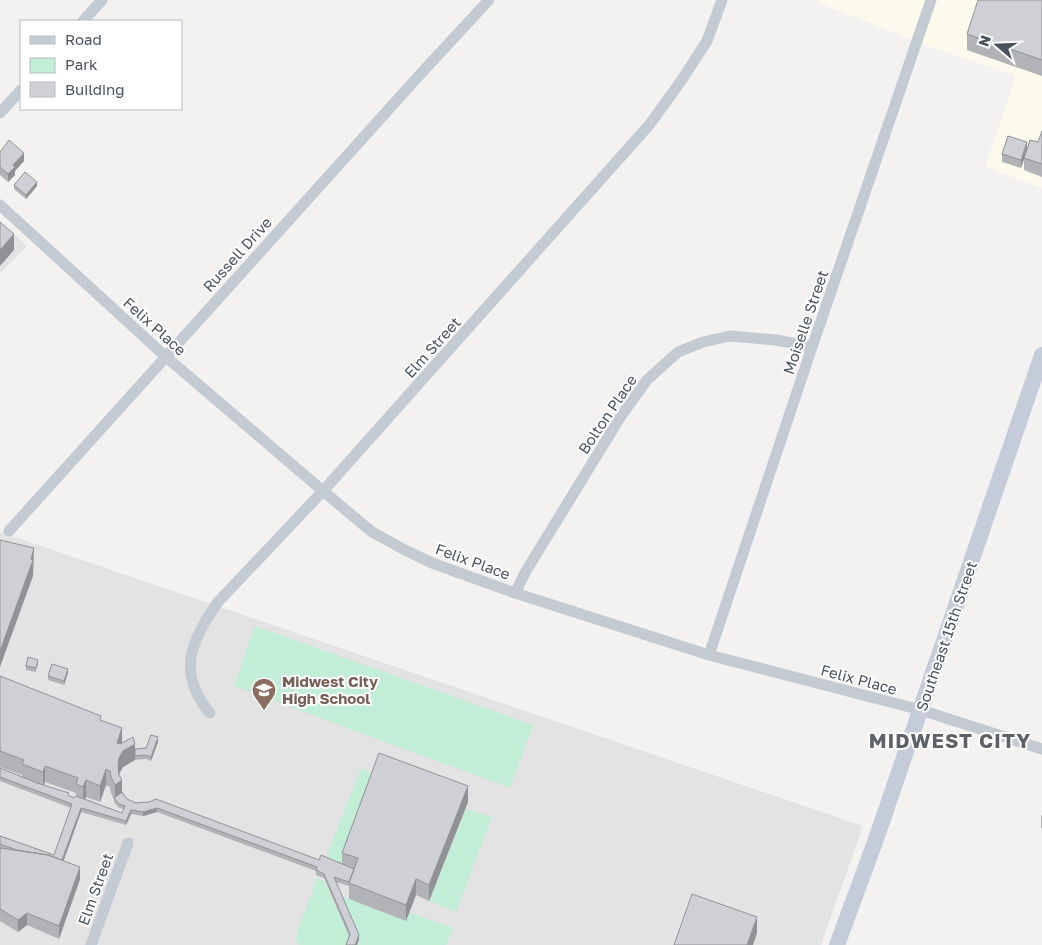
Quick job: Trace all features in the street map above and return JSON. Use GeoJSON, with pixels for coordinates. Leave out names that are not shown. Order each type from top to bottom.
{"type":"FeatureCollection","features":[{"type":"Feature","properties":{"kind":"main road","name":"Southeast 15th Street"},"geometry":{"type":"LineString","coordinates":[[836,945],[875,842],[1042,355]]}},
{"type":"Feature","properties":{"kind":"street"},"geometry":{"type":"LineString","coordinates":[[84,20],[102,0]]}},
{"type":"Feature","properties":{"kind":"street","name":"Russell Drive"},"geometry":{"type":"LineString","coordinates":[[9,531],[165,356],[489,0]]}},
{"type":"Feature","properties":{"kind":"street","name":"Elm Street"},"geometry":{"type":"LineString","coordinates":[[210,713],[199,701],[190,677],[189,665],[195,639],[218,602],[323,491],[650,124],[707,41],[722,0]]}},
{"type":"Feature","properties":{"kind":"street","name":"Moiselle Street"},"geometry":{"type":"LineString","coordinates":[[709,655],[931,0]]}},
{"type":"Feature","properties":{"kind":"street"},"geometry":{"type":"LineString","coordinates":[[0,114],[20,91]]}},
{"type":"Feature","properties":{"kind":"street","name":"Felix Place"},"geometry":{"type":"LineString","coordinates":[[0,205],[165,356],[323,491],[372,532],[403,549],[515,593],[709,655],[921,710],[1042,750]]}},
{"type":"Feature","properties":{"kind":"street","name":"Bolton Place"},"geometry":{"type":"LineString","coordinates":[[515,593],[526,571],[621,416],[647,380],[678,352],[703,342],[730,336],[776,340],[812,348]]}},
{"type":"Feature","properties":{"kind":"street","name":"Elm Street"},"geometry":{"type":"LineString","coordinates":[[91,945],[128,843]]}},
{"type":"Feature","properties":{"kind":"shaded area"},"geometry":{"type":"Polygon","coordinates":[[[820,0],[1042,0],[1042,188],[985,167],[1014,81],[1014,75],[928,46],[819,3],[820,0]]]}},
{"type":"Feature","properties":{"kind":"shaded area"},"geometry":{"type":"Polygon","coordinates":[[[0,221],[27,246],[0,274],[0,221]]]}},
{"type":"Feature","properties":{"kind":"shaded area","name":"Midwest City High School"},"geometry":{"type":"Polygon","coordinates":[[[0,532],[863,826],[821,945],[0,945],[0,532]]]}},
{"type":"Feature","properties":{"kind":"green space"},"geometry":{"type":"Polygon","coordinates":[[[255,626],[533,725],[510,788],[234,686],[255,626]]]}},
{"type":"Feature","properties":{"kind":"green space"},"geometry":{"type":"Polygon","coordinates":[[[361,768],[369,771],[374,785],[342,869],[325,860],[361,768]]]}},
{"type":"Feature","properties":{"kind":"green space"},"geometry":{"type":"Polygon","coordinates":[[[466,809],[492,817],[456,912],[429,901],[466,809]]]}},
{"type":"Feature","properties":{"kind":"green space"},"geometry":{"type":"Polygon","coordinates":[[[317,878],[324,881],[350,938],[348,945],[300,945],[295,938],[317,878]]]}},
{"type":"Feature","properties":{"kind":"green space"},"geometry":{"type":"Polygon","coordinates":[[[339,895],[406,921],[409,912],[453,928],[446,945],[357,945],[339,895]]]}},
{"type":"Feature","properties":{"kind":"building"},"geometry":{"type":"Polygon","coordinates":[[[978,0],[1042,0],[1042,60],[967,34],[978,0]]]}},
{"type":"Feature","properties":{"kind":"building"},"geometry":{"type":"Polygon","coordinates":[[[1042,131],[1042,164],[1024,158],[1030,140],[1038,142],[1042,131]]]}},
{"type":"Feature","properties":{"kind":"building"},"geometry":{"type":"Polygon","coordinates":[[[1008,136],[1027,142],[1021,160],[1002,154],[1008,136]]]}},
{"type":"Feature","properties":{"kind":"building"},"geometry":{"type":"Polygon","coordinates":[[[9,140],[24,153],[8,174],[0,167],[0,152],[9,140]]]}},
{"type":"Feature","properties":{"kind":"building"},"geometry":{"type":"Polygon","coordinates":[[[25,172],[37,182],[26,195],[14,185],[25,172]]]}},
{"type":"Feature","properties":{"kind":"building"},"geometry":{"type":"Polygon","coordinates":[[[0,222],[14,234],[0,250],[0,222]]]}},
{"type":"Feature","properties":{"kind":"building"},"geometry":{"type":"Polygon","coordinates":[[[0,540],[34,548],[31,559],[33,560],[0,651],[0,540]]]}},
{"type":"Feature","properties":{"kind":"building"},"geometry":{"type":"Polygon","coordinates":[[[28,657],[38,660],[36,668],[26,666],[28,657]]]}},
{"type":"Feature","properties":{"kind":"building"},"geometry":{"type":"Polygon","coordinates":[[[52,664],[68,669],[64,681],[48,676],[52,664]]]}},
{"type":"Feature","properties":{"kind":"building"},"geometry":{"type":"Polygon","coordinates":[[[0,676],[101,716],[100,720],[122,728],[117,743],[120,744],[133,737],[135,744],[123,751],[119,758],[119,775],[122,780],[115,785],[110,771],[106,769],[100,786],[86,780],[83,787],[76,784],[78,778],[45,766],[43,772],[22,764],[24,760],[0,751],[0,676]]]}},
{"type":"Feature","properties":{"kind":"building"},"geometry":{"type":"Polygon","coordinates":[[[151,735],[158,737],[151,757],[146,755],[135,756],[135,749],[146,748],[151,735]]]}},
{"type":"Feature","properties":{"kind":"building"},"geometry":{"type":"Polygon","coordinates":[[[379,753],[468,786],[429,885],[416,879],[406,905],[349,883],[358,858],[342,853],[379,753]]]}},
{"type":"Feature","properties":{"kind":"building"},"geometry":{"type":"Polygon","coordinates":[[[0,768],[69,793],[68,795],[74,798],[76,796],[122,813],[125,806],[119,804],[114,798],[122,792],[127,799],[136,803],[149,802],[156,799],[319,860],[321,855],[354,869],[349,882],[334,877],[359,935],[355,945],[346,945],[350,934],[324,874],[316,870],[317,867],[157,808],[143,812],[131,810],[126,821],[81,808],[62,860],[48,855],[17,850],[0,844],[0,836],[54,855],[72,804],[0,777],[0,768]]]}},
{"type":"Feature","properties":{"kind":"building"},"geometry":{"type":"Polygon","coordinates":[[[0,848],[48,855],[80,867],[59,926],[27,913],[18,920],[0,909],[0,848]]]}},
{"type":"Feature","properties":{"kind":"building"},"geometry":{"type":"Polygon","coordinates":[[[692,894],[757,917],[747,945],[674,945],[692,894]]]}},
{"type":"Feature","properties":{"kind":"place","name":"Midwest City High School"},"geometry":{"type":"Point","coordinates":[264,711]}},
{"type":"Feature","properties":{"kind":"district","name":"MIDWEST CITY"},"geometry":{"type":"Point","coordinates":[950,740]}}]}
